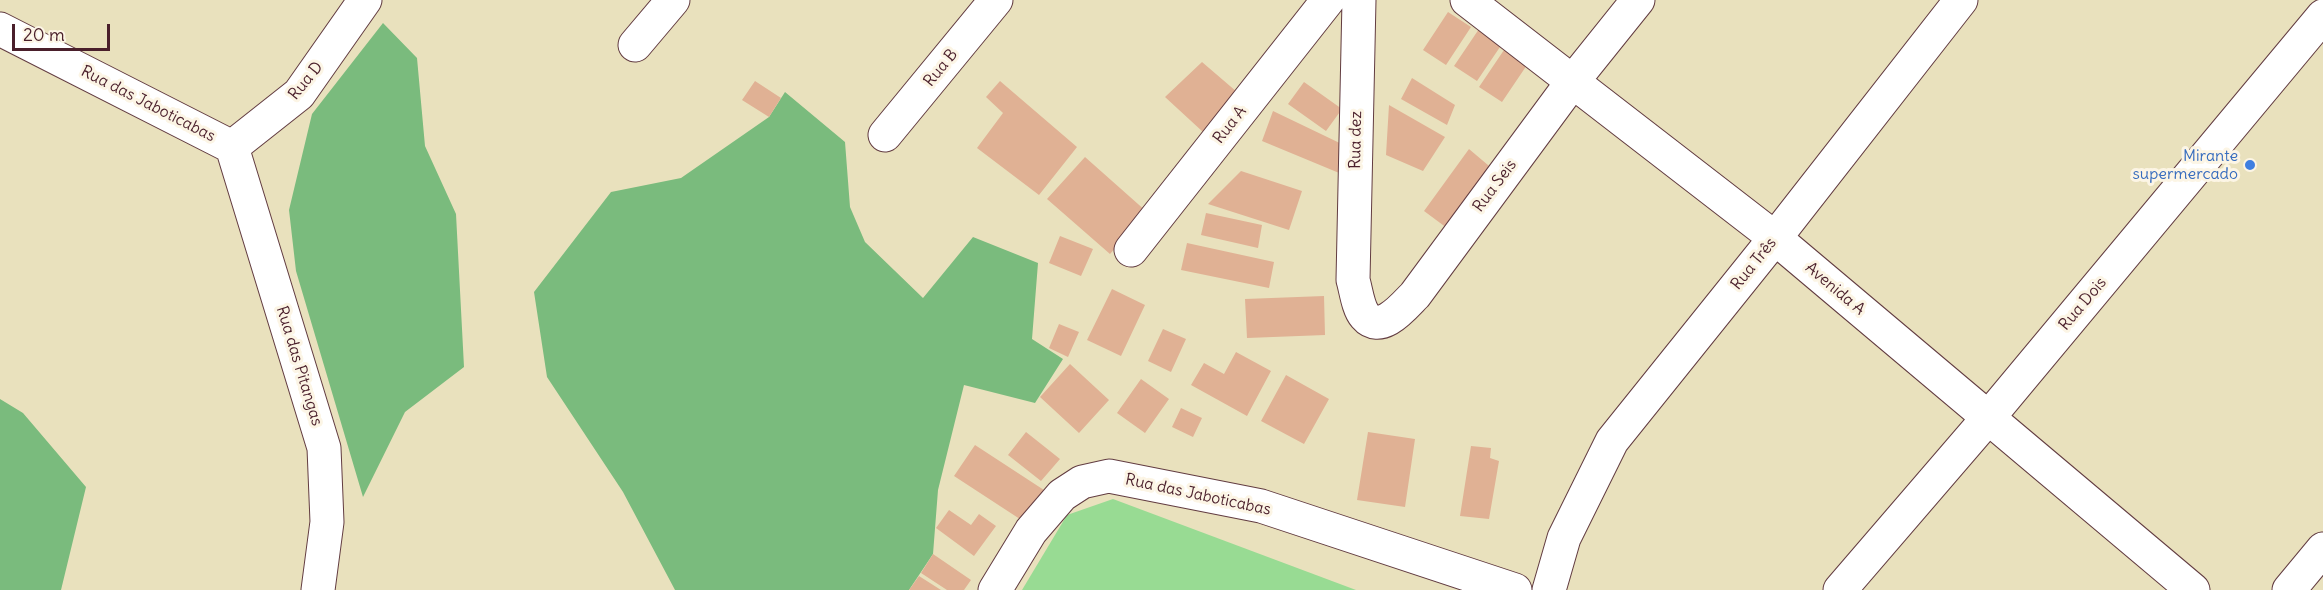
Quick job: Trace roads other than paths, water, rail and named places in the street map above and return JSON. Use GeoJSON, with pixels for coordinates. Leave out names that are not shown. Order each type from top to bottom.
{"type":"FeatureCollection","features":[{"type":"Feature","properties":{"kind":"street","name":"Rua D"},"geometry":{"type":"LineString","coordinates":[[232,147],[299,94],[365,0]]}},
{"type":"Feature","properties":{"kind":"street"},"geometry":{"type":"LineString","coordinates":[[634,45],[672,0]]}},
{"type":"Feature","properties":{"kind":"street","name":"Rua B"},"geometry":{"type":"LineString","coordinates":[[885,135],[996,0]]}},
{"type":"Feature","properties":{"kind":"street","name":"Rua A"},"geometry":{"type":"LineString","coordinates":[[1131,250],[1328,0]]}},
{"type":"Feature","properties":{"kind":"street","name":"Rua dez"},"geometry":{"type":"LineString","coordinates":[[1353,280],[1359,0]]}},
{"type":"Feature","properties":{"kind":"street","name":"Avenida A"},"geometry":{"type":"LineString","coordinates":[[1467,0],[1775,238],[2193,590]]}},
{"type":"Feature","properties":{"kind":"street","name":"Rua Seis"},"geometry":{"type":"LineString","coordinates":[[1353,280],[1364,315],[1372,321],[1388,320],[1398,312],[1414,295],[1573,81],[1638,0]]}},
{"type":"Feature","properties":{"kind":"street","name":"Rua Três"},"geometry":{"type":"LineString","coordinates":[[1549,590],[1564,538],[1612,441],[1775,238],[1961,0]]}},
{"type":"Feature","properties":{"kind":"street","name":"Rua Dois"},"geometry":{"type":"LineString","coordinates":[[1840,590],[1988,418],[2323,16]]}},
{"type":"Feature","properties":{"kind":"street","name":"Rua das Jaboticabas"},"geometry":{"type":"LineString","coordinates":[[0,29],[232,147]]}},
{"type":"Feature","properties":{"kind":"street","name":"Rua das Pitangas"},"geometry":{"type":"LineString","coordinates":[[232,147],[324,448],[327,522],[318,590]]}},
{"type":"Feature","properties":{"kind":"street","name":"Rua das Jaboticabas"},"geometry":{"type":"LineString","coordinates":[[994,590],[1031,531],[1062,495],[1082,482],[1109,476],[1261,506],[1515,590]]}},
{"type":"Feature","properties":{"kind":"street"},"geometry":{"type":"LineString","coordinates":[[2289,590],[2323,549]]}},
{"type":"Feature","properties":{"kind":"street"},"geometry":{"type":"LineString","coordinates":[[1543,590],[1549,590]]}},
{"type":"Feature","properties":{"kind":"place","name":"Mirante supermercado"},"geometry":{"type":"Point","coordinates":[2250,165]}}]}
